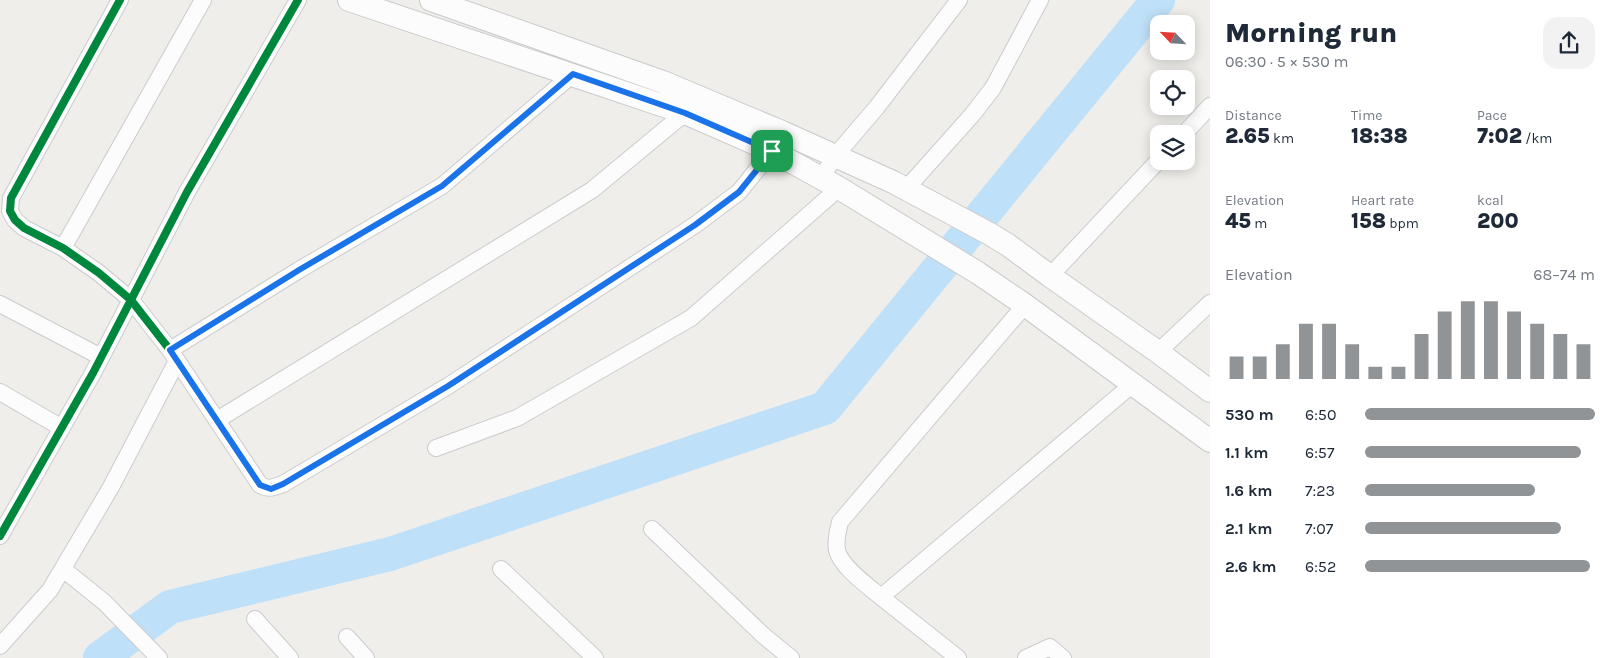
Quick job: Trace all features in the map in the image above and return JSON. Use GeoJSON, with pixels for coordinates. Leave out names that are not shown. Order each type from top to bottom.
{"type":"FeatureCollection","features":[{"type":"Feature","properties":{"kind":"main road"},"geometry":{"type":"LineString","coordinates":[[349,0],[685,113],[772,151],[873,208],[978,273],[1025,305],[1210,441]]}},
{"type":"Feature","properties":{"kind":"main road"},"geometry":{"type":"LineString","coordinates":[[431,0],[663,82],[836,155],[899,185],[1014,249],[1158,352],[1208,385]]}},
{"type":"Feature","properties":{"kind":"street"},"geometry":{"type":"LineString","coordinates":[[120,0],[11,198],[10,211],[14,220],[24,228],[64,248],[99,272],[131,300],[173,355],[260,485],[271,489],[283,484],[448,386],[695,225],[739,192],[772,151]]}},
{"type":"Feature","properties":{"kind":"street"},"geometry":{"type":"LineString","coordinates":[[64,248],[203,0]]}},
{"type":"Feature","properties":{"kind":"street"},"geometry":{"type":"LineString","coordinates":[[0,536],[101,357],[187,192],[298,0]]}},
{"type":"Feature","properties":{"kind":"street"},"geometry":{"type":"LineString","coordinates":[[436,448],[517,418],[691,318],[830,183],[836,155],[878,107],[959,0]]}},
{"type":"Feature","properties":{"kind":"street"},"geometry":{"type":"LineString","coordinates":[[899,185],[972,115],[993,88],[1040,0]]}},
{"type":"Feature","properties":{"kind":"street"},"geometry":{"type":"LineString","coordinates":[[0,646],[50,590],[112,487],[173,355],[291,275],[442,186],[573,74]]}},
{"type":"Feature","properties":{"kind":"street"},"geometry":{"type":"LineString","coordinates":[[1192,125],[1210,106]]}},
{"type":"Feature","properties":{"kind":"street"},"geometry":{"type":"LineString","coordinates":[[217,420],[592,190],[685,113]]}},
{"type":"Feature","properties":{"kind":"street"},"geometry":{"type":"LineString","coordinates":[[1050,276],[1150,170]]}},
{"type":"Feature","properties":{"kind":"street"},"geometry":{"type":"LineString","coordinates":[[1158,352],[1210,303]]}},
{"type":"Feature","properties":{"kind":"street"},"geometry":{"type":"LineString","coordinates":[[0,304],[101,357]]}},
{"type":"Feature","properties":{"kind":"street"},"geometry":{"type":"LineString","coordinates":[[958,658],[881,597],[846,566],[837,552],[836,537],[840,522],[1025,305]]}},
{"type":"Feature","properties":{"kind":"street"},"geometry":{"type":"LineString","coordinates":[[881,597],[1133,384]]}},
{"type":"Feature","properties":{"kind":"street"},"geometry":{"type":"LineString","coordinates":[[0,392],[62,428]]}},
{"type":"Feature","properties":{"kind":"street"},"geometry":{"type":"LineString","coordinates":[[652,529],[764,636],[791,658]]}},
{"type":"Feature","properties":{"kind":"street"},"geometry":{"type":"LineString","coordinates":[[501,568],[595,658]]}},
{"type":"Feature","properties":{"kind":"street"},"geometry":{"type":"LineString","coordinates":[[63,569],[104,602],[157,655]]}},
{"type":"Feature","properties":{"kind":"street"},"geometry":{"type":"LineString","coordinates":[[256,619],[290,658]]}},
{"type":"Feature","properties":{"kind":"street"},"geometry":{"type":"LineString","coordinates":[[347,637],[366,658]]}},
{"type":"Feature","properties":{"kind":"street"},"geometry":{"type":"LineString","coordinates":[[1026,658],[1050,647],[1063,658]]}},
{"type":"Feature","properties":{"kind":"waterway"},"geometry":{"type":"LineString","coordinates":[[100,658],[170,607],[390,554],[825,408],[1158,0]]}},
{"type":"Feature","properties":{"kind":"cycle path"},"geometry":{"type":"LineString","coordinates":[[120,0],[11,198],[10,211],[15,220],[24,228],[63,248],[99,273],[131,300],[170,350],[260,485],[266,487],[272,488],[283,484],[448,386],[695,225],[739,192],[772,151]]}},
{"type":"Feature","properties":{"kind":"cycle path"},"geometry":{"type":"LineString","coordinates":[[0,536],[93,373],[187,192],[298,0]]}},
{"type":"Feature","properties":{"kind":"route"},"geometry":{"type":"LineString","coordinates":[[573,74],[685,113],[772,151],[739,192],[695,225],[448,386],[283,484],[271,489],[260,485],[170,350],[299,270],[442,186],[573,74]]}}]}
